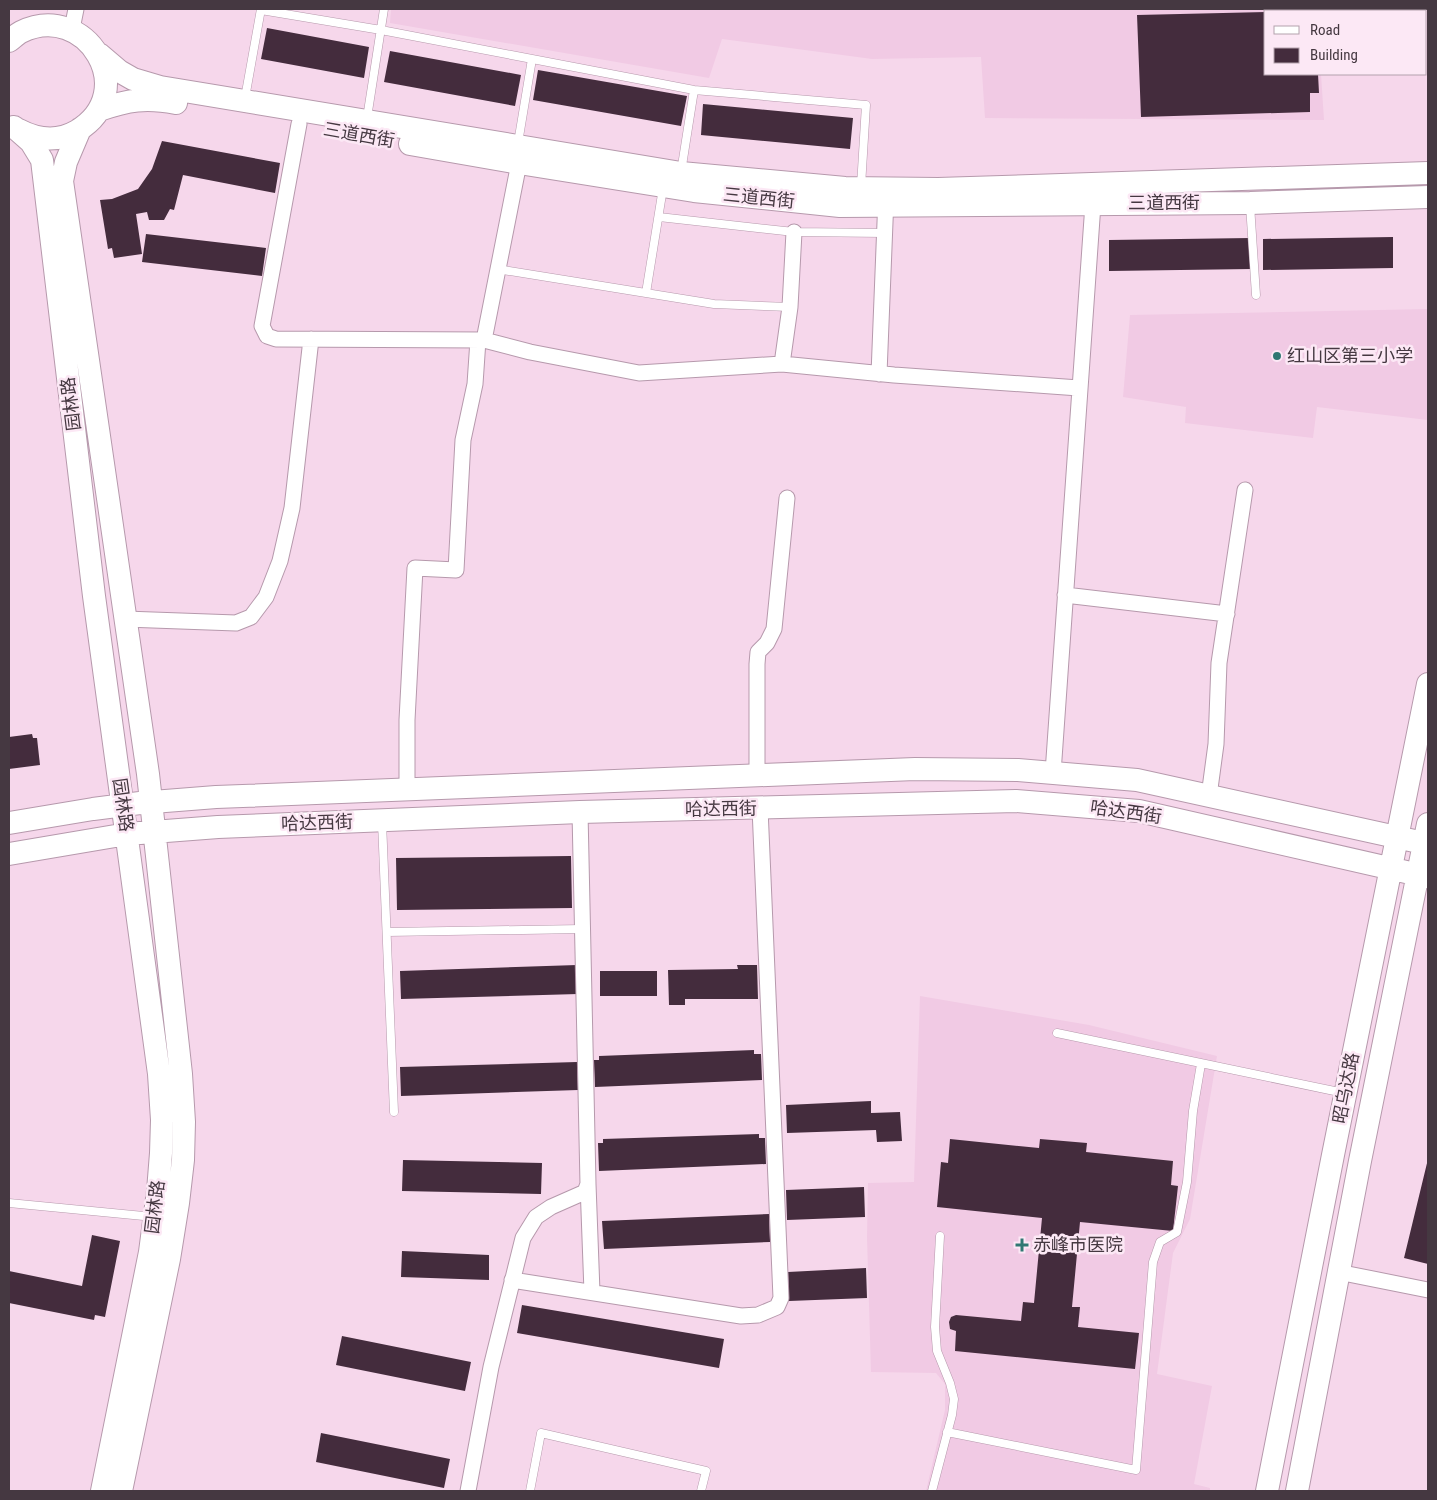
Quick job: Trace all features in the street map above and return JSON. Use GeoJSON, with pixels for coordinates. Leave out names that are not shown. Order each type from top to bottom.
{"type":"FeatureCollection","features":[{"type":"Feature","properties":{"kind":"main road"},"geometry":{"type":"LineString","coordinates":[[13,30],[74,19],[99,54],[118,71],[133,79],[160,87],[366,121],[518,155],[672,180],[861,188],[886,197],[967,188],[1428,173]]}},
{"type":"Feature","properties":{"kind":"main road"},"geometry":{"type":"LineString","coordinates":[[11,124],[31,136],[51,139],[70,135],[87,125],[99,110],[106,92],[106,72],[99,54]]}},
{"type":"Feature","properties":{"kind":"main road","name":"三道西街"},"geometry":{"type":"LineString","coordinates":[[99,110],[132,100],[158,99],[299,124],[518,155]]}},
{"type":"Feature","properties":{"kind":"main road","name":"园林路"},"geometry":{"type":"LineString","coordinates":[[11,124],[31,142],[42,160],[94,596],[159,1074],[162,1120],[155,1217],[150,1252],[102,1491]]}},
{"type":"Feature","properties":{"kind":"main road","name":"园林路"},"geometry":{"type":"LineString","coordinates":[[80,129],[66,162],[62,182],[151,802],[181,1074],[184,1122],[183,1160],[169,1259],[121,1491]]}},
{"type":"Feature","properties":{"kind":"main road","name":"三道西街"},"geometry":{"type":"LineString","coordinates":[[672,180],[694,191],[840,206],[886,197],[1092,204],[1428,197]]}},
{"type":"Feature","properties":{"kind":"main road","name":"昭乌达路"},"geometry":{"type":"LineString","coordinates":[[1267,1491],[1428,684]]}},
{"type":"Feature","properties":{"kind":"main road","name":"哈达西街"},"geometry":{"type":"LineString","coordinates":[[9,823],[123,805],[216,797],[915,769],[1018,770],[1137,780],[1397,837],[1427,837]]}},
{"type":"Feature","properties":{"kind":"main road","name":"哈达西街"},"geometry":{"type":"LineString","coordinates":[[9,854],[127,834],[218,826],[580,812],[1016,801],[1139,811],[1423,876]]}},
{"type":"Feature","properties":{"kind":"main road","name":"昭乌达路"},"geometry":{"type":"LineString","coordinates":[[1297,1491],[1338,1272],[1423,876],[1427,837]]}},
{"type":"Feature","properties":{"kind":"street"},"geometry":{"type":"LineString","coordinates":[[299,124],[262,326],[267,336],[276,339],[481,340],[530,352],[639,373],[782,364],[879,374],[1079,388]]}},
{"type":"Feature","properties":{"kind":"street"},"geometry":{"type":"LineString","coordinates":[[407,790],[407,720],[415,568],[456,570],[463,440],[518,155]]}},
{"type":"Feature","properties":{"kind":"street"},"geometry":{"type":"LineString","coordinates":[[879,374],[886,197]]}},
{"type":"Feature","properties":{"kind":"street"},"geometry":{"type":"LineString","coordinates":[[1053,773],[1092,204]]}},
{"type":"Feature","properties":{"kind":"street"},"geometry":{"type":"LineString","coordinates":[[782,364],[790,307],[794,232]]}},
{"type":"Feature","properties":{"kind":"street"},"geometry":{"type":"LineString","coordinates":[[125,619],[236,622],[251,617],[266,598],[280,562],[292,508],[311,339]]}},
{"type":"Feature","properties":{"kind":"street"},"geometry":{"type":"LineString","coordinates":[[1209,796],[1216,744],[1219,663],[1245,490]]}},
{"type":"Feature","properties":{"kind":"street"},"geometry":{"type":"LineString","coordinates":[[757,776],[758,652],[767,644],[774,629],[787,498]]}},
{"type":"Feature","properties":{"kind":"street"},"geometry":{"type":"LineString","coordinates":[[1065,594],[1226,614]]}},
{"type":"Feature","properties":{"kind":"street"},"geometry":{"type":"LineString","coordinates":[[512,1280],[741,1316],[758,1315],[777,1306],[781,1298],[760,808]]}},
{"type":"Feature","properties":{"kind":"street"},"geometry":{"type":"LineString","coordinates":[[580,812],[592,1292]]}},
{"type":"Feature","properties":{"kind":"street"},"geometry":{"type":"LineString","coordinates":[[468,1491],[491,1367],[523,1238],[536,1217],[551,1207],[585,1192],[588,1184]]}},
{"type":"Feature","properties":{"kind":"street"},"geometry":{"type":"LineString","coordinates":[[1338,1272],[1428,1290]]}},
{"type":"Feature","properties":{"kind":"lane"},"geometry":{"type":"LineString","coordinates":[[245,101],[261,9],[694,90],[866,105],[861,188]]}},
{"type":"Feature","properties":{"kind":"lane"},"geometry":{"type":"LineString","coordinates":[[366,121],[384,9]]}},
{"type":"Feature","properties":{"kind":"lane"},"geometry":{"type":"LineString","coordinates":[[518,155],[532,59]]}},
{"type":"Feature","properties":{"kind":"lane"},"geometry":{"type":"LineString","coordinates":[[646,293],[659,216],[672,180],[694,90]]}},
{"type":"Feature","properties":{"kind":"lane"},"geometry":{"type":"LineString","coordinates":[[1250,202],[1256,295]]}},
{"type":"Feature","properties":{"kind":"lane"},"geometry":{"type":"LineString","coordinates":[[659,216],[794,232],[885,233]]}},
{"type":"Feature","properties":{"kind":"lane"},"geometry":{"type":"LineString","coordinates":[[497,269],[714,304],[790,307]]}},
{"type":"Feature","properties":{"kind":"lane"},"geometry":{"type":"LineString","coordinates":[[382,820],[394,1112]]}},
{"type":"Feature","properties":{"kind":"lane"},"geometry":{"type":"LineString","coordinates":[[386,932],[582,929]]}},
{"type":"Feature","properties":{"kind":"lane"},"geometry":{"type":"LineString","coordinates":[[1058,1033],[1345,1093]]}},
{"type":"Feature","properties":{"kind":"lane"},"geometry":{"type":"LineString","coordinates":[[947,1432],[1136,1470],[1153,1262],[1160,1242],[1177,1232],[1187,1182],[1193,1111],[1201,1064]]}},
{"type":"Feature","properties":{"kind":"lane"},"geometry":{"type":"LineString","coordinates":[[9,1202],[155,1217]]}},
{"type":"Feature","properties":{"kind":"lane"},"geometry":{"type":"LineString","coordinates":[[932,1491],[954,1399],[950,1383],[937,1351],[936,1327],[940,1236]]}},
{"type":"Feature","properties":{"kind":"lane"},"geometry":{"type":"LineString","coordinates":[[530,1491],[541,1432],[706,1471],[702,1491]]}},
{"type":"Feature","properties":{"kind":"shaded area"},"geometry":{"type":"Polygon","coordinates":[[[391,9],[1316,9],[1264,10],[1264,75],[1321,75],[1324,120],[985,118],[981,57],[872,59],[722,39],[709,78],[390,23],[391,9]]]}},
{"type":"Feature","properties":{"kind":"shaded area","name":"红山区第三小学"},"geometry":{"type":"Polygon","coordinates":[[[1428,309],[1428,420],[1317,407],[1313,438],[1185,423],[1186,407],[1123,397],[1130,315],[1428,309]]]}},
{"type":"Feature","properties":{"kind":"shaded area","name":"赤峰市医院"},"geometry":{"type":"Polygon","coordinates":[[[920,996],[1089,1025],[1217,1056],[1190,1219],[1173,1253],[1157,1374],[1212,1386],[1194,1484],[1210,1488],[1210,1491],[926,1491],[945,1410],[945,1384],[936,1373],[871,1372],[867,1237],[868,1183],[914,1182],[920,996]]]}},
{"type":"Feature","properties":{"kind":"building"},"geometry":{"type":"Polygon","coordinates":[[[1264,12],[1264,75],[1318,75],[1319,93],[1310,93],[1310,112],[1141,117],[1137,15],[1264,12]]]}},
{"type":"Feature","properties":{"kind":"building"},"geometry":{"type":"Polygon","coordinates":[[[267,28],[369,47],[364,78],[261,59],[267,28]]]}},
{"type":"Feature","properties":{"kind":"building"},"geometry":{"type":"Polygon","coordinates":[[[390,51],[521,75],[515,106],[384,82],[390,51]]]}},
{"type":"Feature","properties":{"kind":"building"},"geometry":{"type":"Polygon","coordinates":[[[538,70],[687,96],[681,126],[533,100],[538,70]]]}},
{"type":"Feature","properties":{"kind":"building"},"geometry":{"type":"Polygon","coordinates":[[[703,104],[853,118],[850,149],[701,135],[703,104]]]}},
{"type":"Feature","properties":{"kind":"building"},"geometry":{"type":"Polygon","coordinates":[[[162,141],[280,163],[275,193],[183,175],[174,210],[170,209],[164,220],[149,220],[147,212],[136,214],[142,254],[114,258],[112,248],[108,249],[100,200],[112,199],[138,189],[152,169],[162,141]]]}},
{"type":"Feature","properties":{"kind":"building"},"geometry":{"type":"Polygon","coordinates":[[[146,234],[266,248],[262,276],[142,262],[146,234]]]}},
{"type":"Feature","properties":{"kind":"building"},"geometry":{"type":"Polygon","coordinates":[[[1393,237],[1393,268],[1263,270],[1263,239],[1393,237]]]}},
{"type":"Feature","properties":{"kind":"building"},"geometry":{"type":"Polygon","coordinates":[[[1251,238],[1251,269],[1109,271],[1109,240],[1251,238]]]}},
{"type":"Feature","properties":{"kind":"building"},"geometry":{"type":"Polygon","coordinates":[[[32,734],[33,738],[37,738],[40,765],[9,769],[9,737],[32,734]]]}},
{"type":"Feature","properties":{"kind":"building"},"geometry":{"type":"Polygon","coordinates":[[[571,856],[572,908],[397,910],[396,858],[571,856]]]}},
{"type":"Feature","properties":{"kind":"building"},"geometry":{"type":"Polygon","coordinates":[[[577,965],[578,994],[401,999],[400,971],[577,965]]]}},
{"type":"Feature","properties":{"kind":"building"},"geometry":{"type":"Polygon","coordinates":[[[737,965],[757,965],[758,999],[685,999],[685,1005],[669,1005],[668,970],[738,969],[737,965]]]}},
{"type":"Feature","properties":{"kind":"building"},"geometry":{"type":"Polygon","coordinates":[[[600,971],[657,971],[657,996],[600,996],[600,971]]]}},
{"type":"Feature","properties":{"kind":"building"},"geometry":{"type":"Polygon","coordinates":[[[754,1050],[754,1054],[761,1054],[762,1080],[595,1087],[594,1060],[599,1060],[599,1056],[754,1050]]]}},
{"type":"Feature","properties":{"kind":"building"},"geometry":{"type":"Polygon","coordinates":[[[577,1062],[578,1090],[401,1096],[400,1067],[577,1062]]]}},
{"type":"Feature","properties":{"kind":"building"},"geometry":{"type":"Polygon","coordinates":[[[871,1101],[871,1113],[900,1112],[902,1141],[877,1142],[876,1130],[787,1133],[786,1105],[871,1101]]]}},
{"type":"Feature","properties":{"kind":"building"},"geometry":{"type":"Polygon","coordinates":[[[759,1134],[759,1138],[765,1138],[766,1164],[599,1171],[598,1143],[603,1143],[603,1139],[759,1134]]]}},
{"type":"Feature","properties":{"kind":"building"},"geometry":{"type":"Polygon","coordinates":[[[950,1139],[1039,1148],[1040,1139],[1087,1143],[1086,1152],[1173,1161],[1171,1185],[1178,1186],[1173,1231],[1080,1222],[1072,1307],[1080,1307],[1078,1327],[1139,1333],[1135,1369],[955,1351],[956,1331],[950,1329],[949,1322],[951,1317],[956,1315],[1021,1321],[1023,1302],[1034,1303],[1042,1218],[937,1207],[941,1162],[948,1163],[950,1139]]]}},
{"type":"Feature","properties":{"kind":"building"},"geometry":{"type":"Polygon","coordinates":[[[1428,1159],[1428,1264],[1404,1258],[1428,1159]]]}},
{"type":"Feature","properties":{"kind":"building"},"geometry":{"type":"Polygon","coordinates":[[[403,1160],[542,1163],[541,1194],[402,1191],[403,1160]]]}},
{"type":"Feature","properties":{"kind":"building"},"geometry":{"type":"Polygon","coordinates":[[[864,1187],[865,1217],[787,1220],[786,1190],[864,1187]]]}},
{"type":"Feature","properties":{"kind":"building"},"geometry":{"type":"Polygon","coordinates":[[[769,1214],[770,1242],[604,1249],[602,1221],[769,1214]]]}},
{"type":"Feature","properties":{"kind":"building"},"geometry":{"type":"Polygon","coordinates":[[[92,1235],[120,1241],[105,1317],[95,1315],[94,1320],[9,1303],[9,1271],[82,1286],[92,1235]]]}},
{"type":"Feature","properties":{"kind":"building"},"geometry":{"type":"Polygon","coordinates":[[[402,1251],[489,1255],[489,1280],[401,1277],[402,1251]]]}},
{"type":"Feature","properties":{"kind":"building"},"geometry":{"type":"Polygon","coordinates":[[[866,1268],[867,1298],[789,1301],[788,1272],[866,1268]]]}},
{"type":"Feature","properties":{"kind":"building"},"geometry":{"type":"Polygon","coordinates":[[[522,1305],[724,1339],[719,1368],[517,1333],[522,1305]]]}},
{"type":"Feature","properties":{"kind":"building"},"geometry":{"type":"Polygon","coordinates":[[[342,1336],[471,1362],[465,1391],[336,1365],[342,1336]]]}},
{"type":"Feature","properties":{"kind":"building"},"geometry":{"type":"Polygon","coordinates":[[[321,1433],[450,1459],[444,1488],[316,1462],[321,1433]]]}},
{"type":"Feature","properties":{"kind":"place","name":"红山区第三小学"},"geometry":{"type":"Point","coordinates":[1277,356]}},
{"type":"Feature","properties":{"kind":"place","name":"赤峰市医院"},"geometry":{"type":"Point","coordinates":[1022,1245]}}]}
